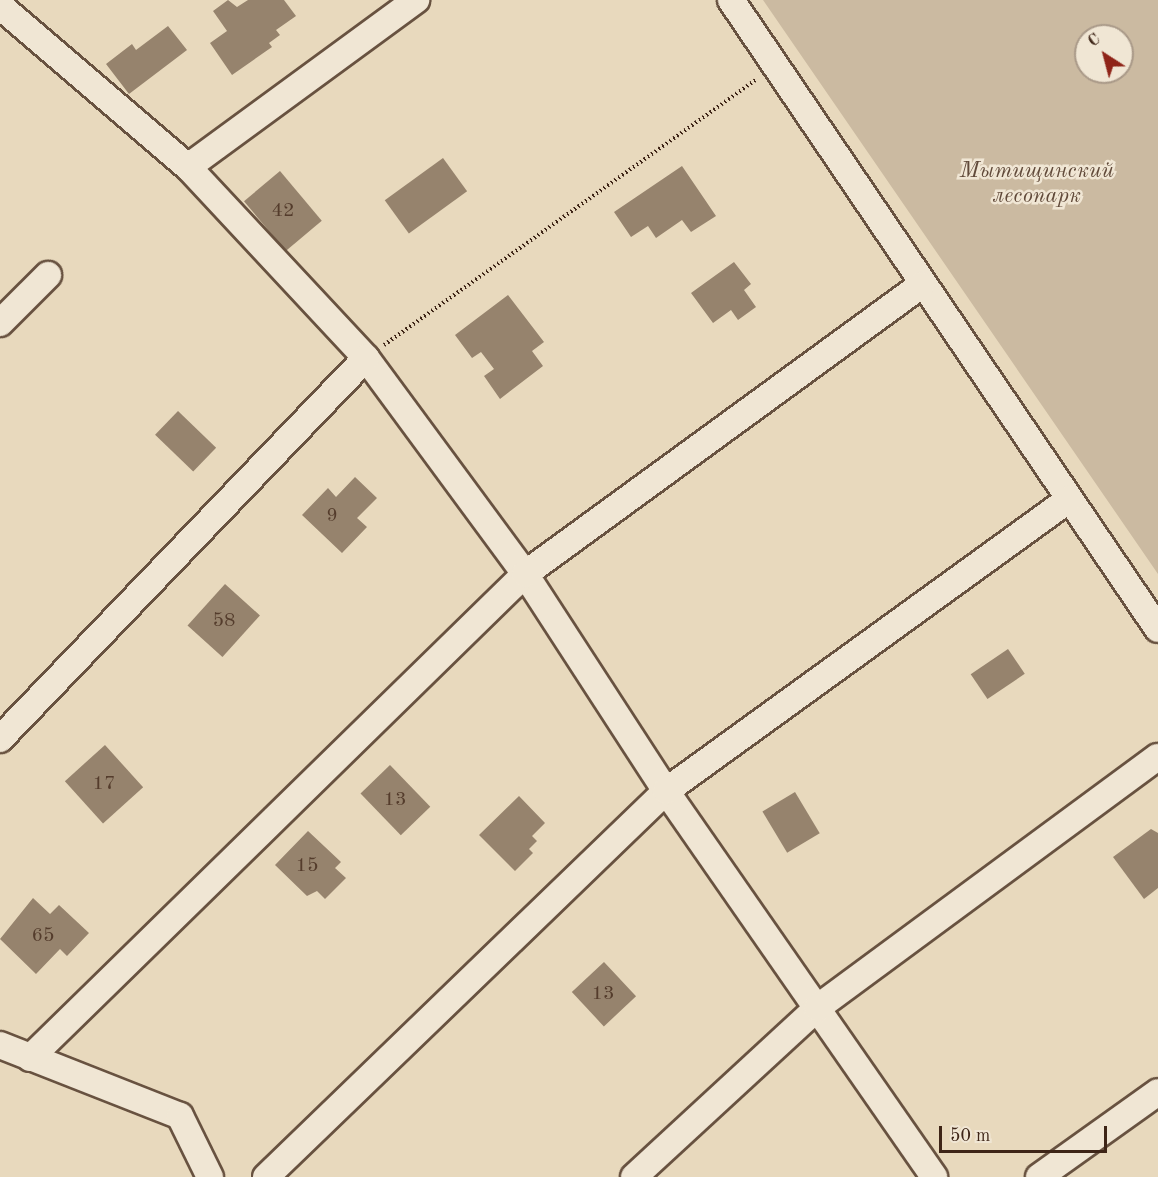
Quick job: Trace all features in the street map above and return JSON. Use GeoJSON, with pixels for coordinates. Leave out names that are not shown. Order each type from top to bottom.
{"type":"FeatureCollection","features":[{"type":"Feature","properties":{"kind":"street"},"geometry":{"type":"LineString","coordinates":[[188,167],[416,0]]}},
{"type":"Feature","properties":{"kind":"street"},"geometry":{"type":"LineString","coordinates":[[731,0],[921,285],[1158,629]]}},
{"type":"Feature","properties":{"kind":"street"},"geometry":{"type":"LineString","coordinates":[[0,6],[188,167],[366,358],[525,574],[666,791],[934,1177]]}},
{"type":"Feature","properties":{"kind":"street"},"geometry":{"type":"LineString","coordinates":[[0,323],[48,275]]}},
{"type":"Feature","properties":{"kind":"street"},"geometry":{"type":"LineString","coordinates":[[30,1058],[525,574],[921,285]]}},
{"type":"Feature","properties":{"kind":"street"},"geometry":{"type":"LineString","coordinates":[[0,739],[366,358]]}},
{"type":"Feature","properties":{"kind":"street"},"geometry":{"type":"LineString","coordinates":[[266,1177],[666,791],[1069,499]]}},
{"type":"Feature","properties":{"kind":"street"},"geometry":{"type":"LineString","coordinates":[[634,1177],[817,1008],[1158,757]]}},
{"type":"Feature","properties":{"kind":"street"},"geometry":{"type":"LineString","coordinates":[[0,1045],[180,1116],[210,1177]]}},
{"type":"Feature","properties":{"kind":"street"},"geometry":{"type":"LineString","coordinates":[[1040,1177],[1158,1092]]}},
{"type":"Feature","properties":{"kind":"path"},"geometry":{"type":"LineString","coordinates":[[366,358],[777,66]]}},
{"type":"Feature","properties":{"kind":"green space","name":"Мытищинский лесопарк"},"geometry":{"type":"Polygon","coordinates":[[[763,0],[1158,0],[1158,574],[763,0]]]}},
{"type":"Feature","properties":{"kind":"building"},"geometry":{"type":"Polygon","coordinates":[[[228,0],[237,7],[248,0],[284,0],[296,16],[276,30],[280,35],[269,43],[272,47],[232,75],[210,43],[227,31],[213,11],[228,0]]]}},
{"type":"Feature","properties":{"kind":"building"},"geometry":{"type":"Polygon","coordinates":[[[168,26],[187,50],[129,94],[106,64],[132,44],[136,50],[168,26]]]}},
{"type":"Feature","properties":{"kind":"building"},"geometry":{"type":"Polygon","coordinates":[[[443,158],[467,191],[409,233],[385,200],[443,158]]]}},
{"type":"Feature","properties":{"kind":"building"},"geometry":{"type":"Polygon","coordinates":[[[682,166],[716,216],[691,232],[682,220],[656,238],[648,226],[631,237],[614,212],[682,166]]]}},
{"type":"Feature","properties":{"kind":"building"},"geometry":{"type":"Polygon","coordinates":[[[280,171],[322,221],[286,251],[244,201],[280,171]]]}},
{"type":"Feature","properties":{"kind":"building"},"geometry":{"type":"Polygon","coordinates":[[[734,262],[751,284],[744,290],[756,307],[738,320],[731,310],[713,323],[691,293],[734,262]]]}},
{"type":"Feature","properties":{"kind":"building"},"geometry":{"type":"Polygon","coordinates":[[[508,295],[544,342],[532,351],[543,366],[500,399],[484,376],[494,369],[481,352],[472,358],[455,335],[508,295]]]}},
{"type":"Feature","properties":{"kind":"building"},"geometry":{"type":"Polygon","coordinates":[[[178,411],[216,448],[193,472],[155,435],[178,411]]]}},
{"type":"Feature","properties":{"kind":"building"},"geometry":{"type":"Polygon","coordinates":[[[355,477],[377,498],[357,518],[367,527],[342,553],[302,515],[328,488],[336,497],[355,477]]]}},
{"type":"Feature","properties":{"kind":"building"},"geometry":{"type":"Polygon","coordinates":[[[225,584],[260,615],[222,657],[188,626],[225,584]]]}},
{"type":"Feature","properties":{"kind":"building"},"geometry":{"type":"Polygon","coordinates":[[[1008,649],[1025,674],[987,699],[971,674],[1008,649]]]}},
{"type":"Feature","properties":{"kind":"building"},"geometry":{"type":"Polygon","coordinates":[[[105,745],[143,787],[103,823],[65,781],[105,745]]]}},
{"type":"Feature","properties":{"kind":"building"},"geometry":{"type":"Polygon","coordinates":[[[390,765],[430,807],[401,835],[361,793],[390,765]]]}},
{"type":"Feature","properties":{"kind":"building"},"geometry":{"type":"Polygon","coordinates":[[[795,792],[820,833],[787,853],[762,812],[795,792]]]}},
{"type":"Feature","properties":{"kind":"building"},"geometry":{"type":"Polygon","coordinates":[[[519,796],[545,823],[532,836],[537,841],[529,849],[533,853],[515,871],[479,835],[519,796]]]}},
{"type":"Feature","properties":{"kind":"building"},"geometry":{"type":"Polygon","coordinates":[[[1151,829],[1158,833],[1158,888],[1144,899],[1113,857],[1151,829]]]}},
{"type":"Feature","properties":{"kind":"building"},"geometry":{"type":"Polygon","coordinates":[[[308,831],[341,862],[335,868],[346,878],[325,899],[317,891],[307,896],[275,865],[308,831]]]}},
{"type":"Feature","properties":{"kind":"building"},"geometry":{"type":"Polygon","coordinates":[[[33,898],[50,914],[59,905],[89,933],[67,956],[60,949],[36,974],[0,939],[33,898]]]}},
{"type":"Feature","properties":{"kind":"building"},"geometry":{"type":"Polygon","coordinates":[[[604,962],[636,996],[604,1026],[572,992],[604,962]]]}}]}
